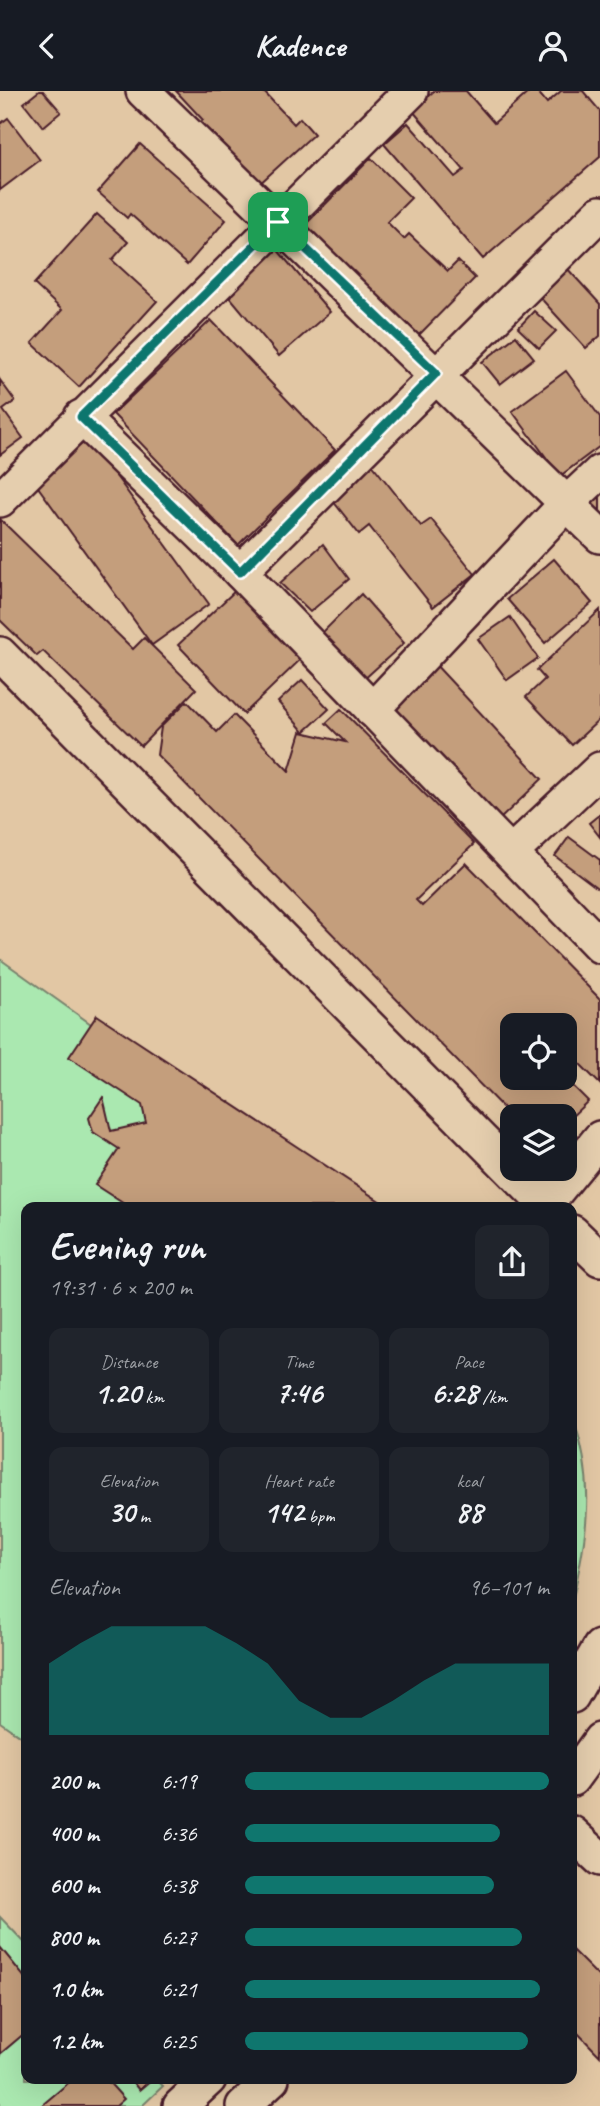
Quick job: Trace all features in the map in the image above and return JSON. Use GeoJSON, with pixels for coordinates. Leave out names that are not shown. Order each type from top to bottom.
{"type":"FeatureCollection","features":[{"type":"Feature","properties":{"kind":"street"},"geometry":{"type":"LineString","coordinates":[[144,91],[436,373],[600,536]]}},
{"type":"Feature","properties":{"kind":"street"},"geometry":{"type":"LineString","coordinates":[[0,500],[411,91]]}},
{"type":"Feature","properties":{"kind":"street"},"geometry":{"type":"LineString","coordinates":[[240,572],[436,373],[600,213]]}},
{"type":"Feature","properties":{"kind":"street"},"geometry":{"type":"LineString","coordinates":[[81,417],[240,572],[600,946]]}},
{"type":"Feature","properties":{"kind":"street"},"geometry":{"type":"LineString","coordinates":[[372,710],[566,504],[600,472]]}},
{"type":"Feature","properties":{"kind":"street"},"geometry":{"type":"LineString","coordinates":[[0,654],[543,1202]]}},
{"type":"Feature","properties":{"kind":"street"},"geometry":{"type":"LineString","coordinates":[[511,853],[600,769]]}},
{"type":"Feature","properties":{"kind":"street"},"geometry":{"type":"LineString","coordinates":[[550,1202],[600,1138]]}},
{"type":"Feature","properties":{"kind":"street"},"geometry":{"type":"LineString","coordinates":[[577,1237],[600,1259]]}},
{"type":"Feature","properties":{"kind":"street"},"geometry":{"type":"LineString","coordinates":[[577,1687],[600,1647]]}},
{"type":"Feature","properties":{"kind":"street"},"geometry":{"type":"LineString","coordinates":[[577,1772],[600,1740]]}},
{"type":"Feature","properties":{"kind":"street"},"geometry":{"type":"LineString","coordinates":[[577,1838],[600,1860]]}},
{"type":"Feature","properties":{"kind":"street"},"geometry":{"type":"LineString","coordinates":[[180,2106],[204,2084]]}},
{"type":"Feature","properties":{"kind":"street"},"geometry":{"type":"LineString","coordinates":[[243,2106],[267,2084]]}},
{"type":"Feature","properties":{"kind":"green space"},"geometry":{"type":"Polygon","coordinates":[[[0,959],[340,1202],[21,1202],[21,1737],[0,1722],[0,959]]]}},
{"type":"Feature","properties":{"kind":"green space"},"geometry":{"type":"Polygon","coordinates":[[[577,1431],[585,1463],[587,1486],[582,1554],[577,1578],[577,1431]]]}},
{"type":"Feature","properties":{"kind":"green space"},"geometry":{"type":"Polygon","coordinates":[[[0,1917],[21,1939],[21,2084],[163,2086],[142,2106],[0,2106],[0,1917]]]}},
{"type":"Feature","properties":{"kind":"building"},"geometry":{"type":"Polygon","coordinates":[[[39,91],[43,91],[61,112],[43,127],[24,103],[39,91]]]}},
{"type":"Feature","properties":{"kind":"building"},"geometry":{"type":"Polygon","coordinates":[[[176,91],[263,91],[294,124],[300,118],[314,134],[257,186],[200,123],[203,120],[176,91]]]}},
{"type":"Feature","properties":{"kind":"building"},"geometry":{"type":"Polygon","coordinates":[[[434,91],[466,91],[494,123],[530,91],[537,91],[547,103],[561,91],[583,91],[600,111],[600,157],[483,259],[384,144],[408,123],[455,177],[464,170],[412,110],[434,91]]]}},
{"type":"Feature","properties":{"kind":"building"},"geometry":{"type":"Polygon","coordinates":[[[8,118],[40,160],[0,190],[0,124],[8,118]]]}},
{"type":"Feature","properties":{"kind":"building"},"geometry":{"type":"Polygon","coordinates":[[[140,144],[226,220],[187,265],[130,214],[127,218],[98,192],[140,144]]]}},
{"type":"Feature","properties":{"kind":"building"},"geometry":{"type":"Polygon","coordinates":[[[371,158],[411,198],[387,222],[404,239],[409,234],[448,271],[458,261],[475,278],[416,338],[304,226],[371,158]]]}},
{"type":"Feature","properties":{"kind":"building"},"geometry":{"type":"Polygon","coordinates":[[[97,214],[128,242],[112,260],[157,301],[79,387],[32,343],[62,310],[34,284],[97,214]]]}},
{"type":"Feature","properties":{"kind":"building"},"geometry":{"type":"Polygon","coordinates":[[[276,248],[330,312],[279,356],[225,291],[276,248]]]}},
{"type":"Feature","properties":{"kind":"building"},"geometry":{"type":"Polygon","coordinates":[[[565,266],[600,304],[600,336],[586,348],[536,293],[565,266]]]}},
{"type":"Feature","properties":{"kind":"building"},"geometry":{"type":"Polygon","coordinates":[[[534,311],[556,331],[539,348],[518,328],[534,311]]]}},
{"type":"Feature","properties":{"kind":"building"},"geometry":{"type":"Polygon","coordinates":[[[211,320],[335,450],[238,545],[113,414],[211,320]]]}},
{"type":"Feature","properties":{"kind":"building"},"geometry":{"type":"Polygon","coordinates":[[[516,336],[534,358],[500,384],[482,362],[516,336]]]}},
{"type":"Feature","properties":{"kind":"building"},"geometry":{"type":"Polygon","coordinates":[[[566,371],[600,417],[600,446],[560,476],[512,411],[566,371]]]}},
{"type":"Feature","properties":{"kind":"building"},"geometry":{"type":"Polygon","coordinates":[[[0,380],[15,401],[3,410],[23,438],[0,455],[0,380]]]}},
{"type":"Feature","properties":{"kind":"building"},"geometry":{"type":"Polygon","coordinates":[[[89,439],[209,604],[152,645],[33,480],[89,439]]]}},
{"type":"Feature","properties":{"kind":"building"},"geometry":{"type":"Polygon","coordinates":[[[371,463],[421,526],[431,519],[475,574],[433,607],[369,526],[359,534],[329,496],[371,463]]]}},
{"type":"Feature","properties":{"kind":"building"},"geometry":{"type":"Polygon","coordinates":[[[600,490],[600,514],[588,502],[600,490]]]}},
{"type":"Feature","properties":{"kind":"building"},"geometry":{"type":"Polygon","coordinates":[[[0,519],[133,649],[144,638],[196,689],[141,746],[43,651],[37,656],[0,620],[0,519]]]}},
{"type":"Feature","properties":{"kind":"building"},"geometry":{"type":"Polygon","coordinates":[[[323,544],[349,579],[310,612],[280,583],[323,544]]]}},
{"type":"Feature","properties":{"kind":"building"},"geometry":{"type":"Polygon","coordinates":[[[554,559],[592,603],[545,643],[507,599],[554,559]]]}},
{"type":"Feature","properties":{"kind":"building"},"geometry":{"type":"Polygon","coordinates":[[[238,588],[304,656],[244,714],[178,645],[238,588]]]}},
{"type":"Feature","properties":{"kind":"building"},"geometry":{"type":"Polygon","coordinates":[[[361,594],[404,643],[362,681],[321,634],[361,594]]]}},
{"type":"Feature","properties":{"kind":"building"},"geometry":{"type":"Polygon","coordinates":[[[600,610],[600,719],[572,745],[526,697],[545,679],[537,670],[600,610]]]}},
{"type":"Feature","properties":{"kind":"building"},"geometry":{"type":"Polygon","coordinates":[[[510,617],[538,658],[507,680],[478,639],[510,617]]]}},
{"type":"Feature","properties":{"kind":"building"},"geometry":{"type":"Polygon","coordinates":[[[433,662],[542,779],[498,821],[389,703],[433,662]]]}},
{"type":"Feature","properties":{"kind":"building"},"geometry":{"type":"Polygon","coordinates":[[[302,680],[329,709],[304,732],[278,702],[302,680]]]}},
{"type":"Feature","properties":{"kind":"building"},"geometry":{"type":"Polygon","coordinates":[[[187,701],[217,732],[234,715],[289,771],[301,732],[345,742],[326,723],[341,709],[474,844],[416,900],[422,906],[466,863],[600,999],[600,1084],[577,1061],[577,1013],[500,1013],[500,1090],[577,1090],[588,1101],[577,1112],[577,1104],[500,1105],[157,755],[161,727],[187,701]]]}},
{"type":"Feature","properties":{"kind":"building"},"geometry":{"type":"Polygon","coordinates":[[[600,814],[600,837],[589,823],[600,814]]]}},
{"type":"Feature","properties":{"kind":"building"},"geometry":{"type":"Polygon","coordinates":[[[569,837],[600,860],[600,890],[555,856],[569,837]]]}},
{"type":"Feature","properties":{"kind":"building"},"geometry":{"type":"Polygon","coordinates":[[[97,1015],[381,1202],[121,1202],[95,1185],[119,1149],[93,1132],[89,1118],[103,1097],[111,1131],[146,1123],[142,1105],[69,1057],[97,1015]]]}},
{"type":"Feature","properties":{"kind":"building"},"geometry":{"type":"Polygon","coordinates":[[[0,1947],[21,1973],[21,2036],[0,2054],[0,1947]]]}},
{"type":"Feature","properties":{"kind":"building"},"geometry":{"type":"Polygon","coordinates":[[[577,1955],[600,1978],[600,2056],[577,2032],[577,1955]]]}},
{"type":"Feature","properties":{"kind":"building"},"geometry":{"type":"Polygon","coordinates":[[[67,2084],[110,2084],[124,2099],[116,2106],[41,2106],[67,2084]]]}},
{"type":"Feature","properties":{"kind":"building"},"geometry":{"type":"Polygon","coordinates":[[[134,2084],[146,2084],[139,2090],[134,2084]]]}},
{"type":"Feature","properties":{"kind":"route"},"geometry":{"type":"LineString","coordinates":[[278,222],[436,373],[240,572],[81,417],[278,222]]}}]}
